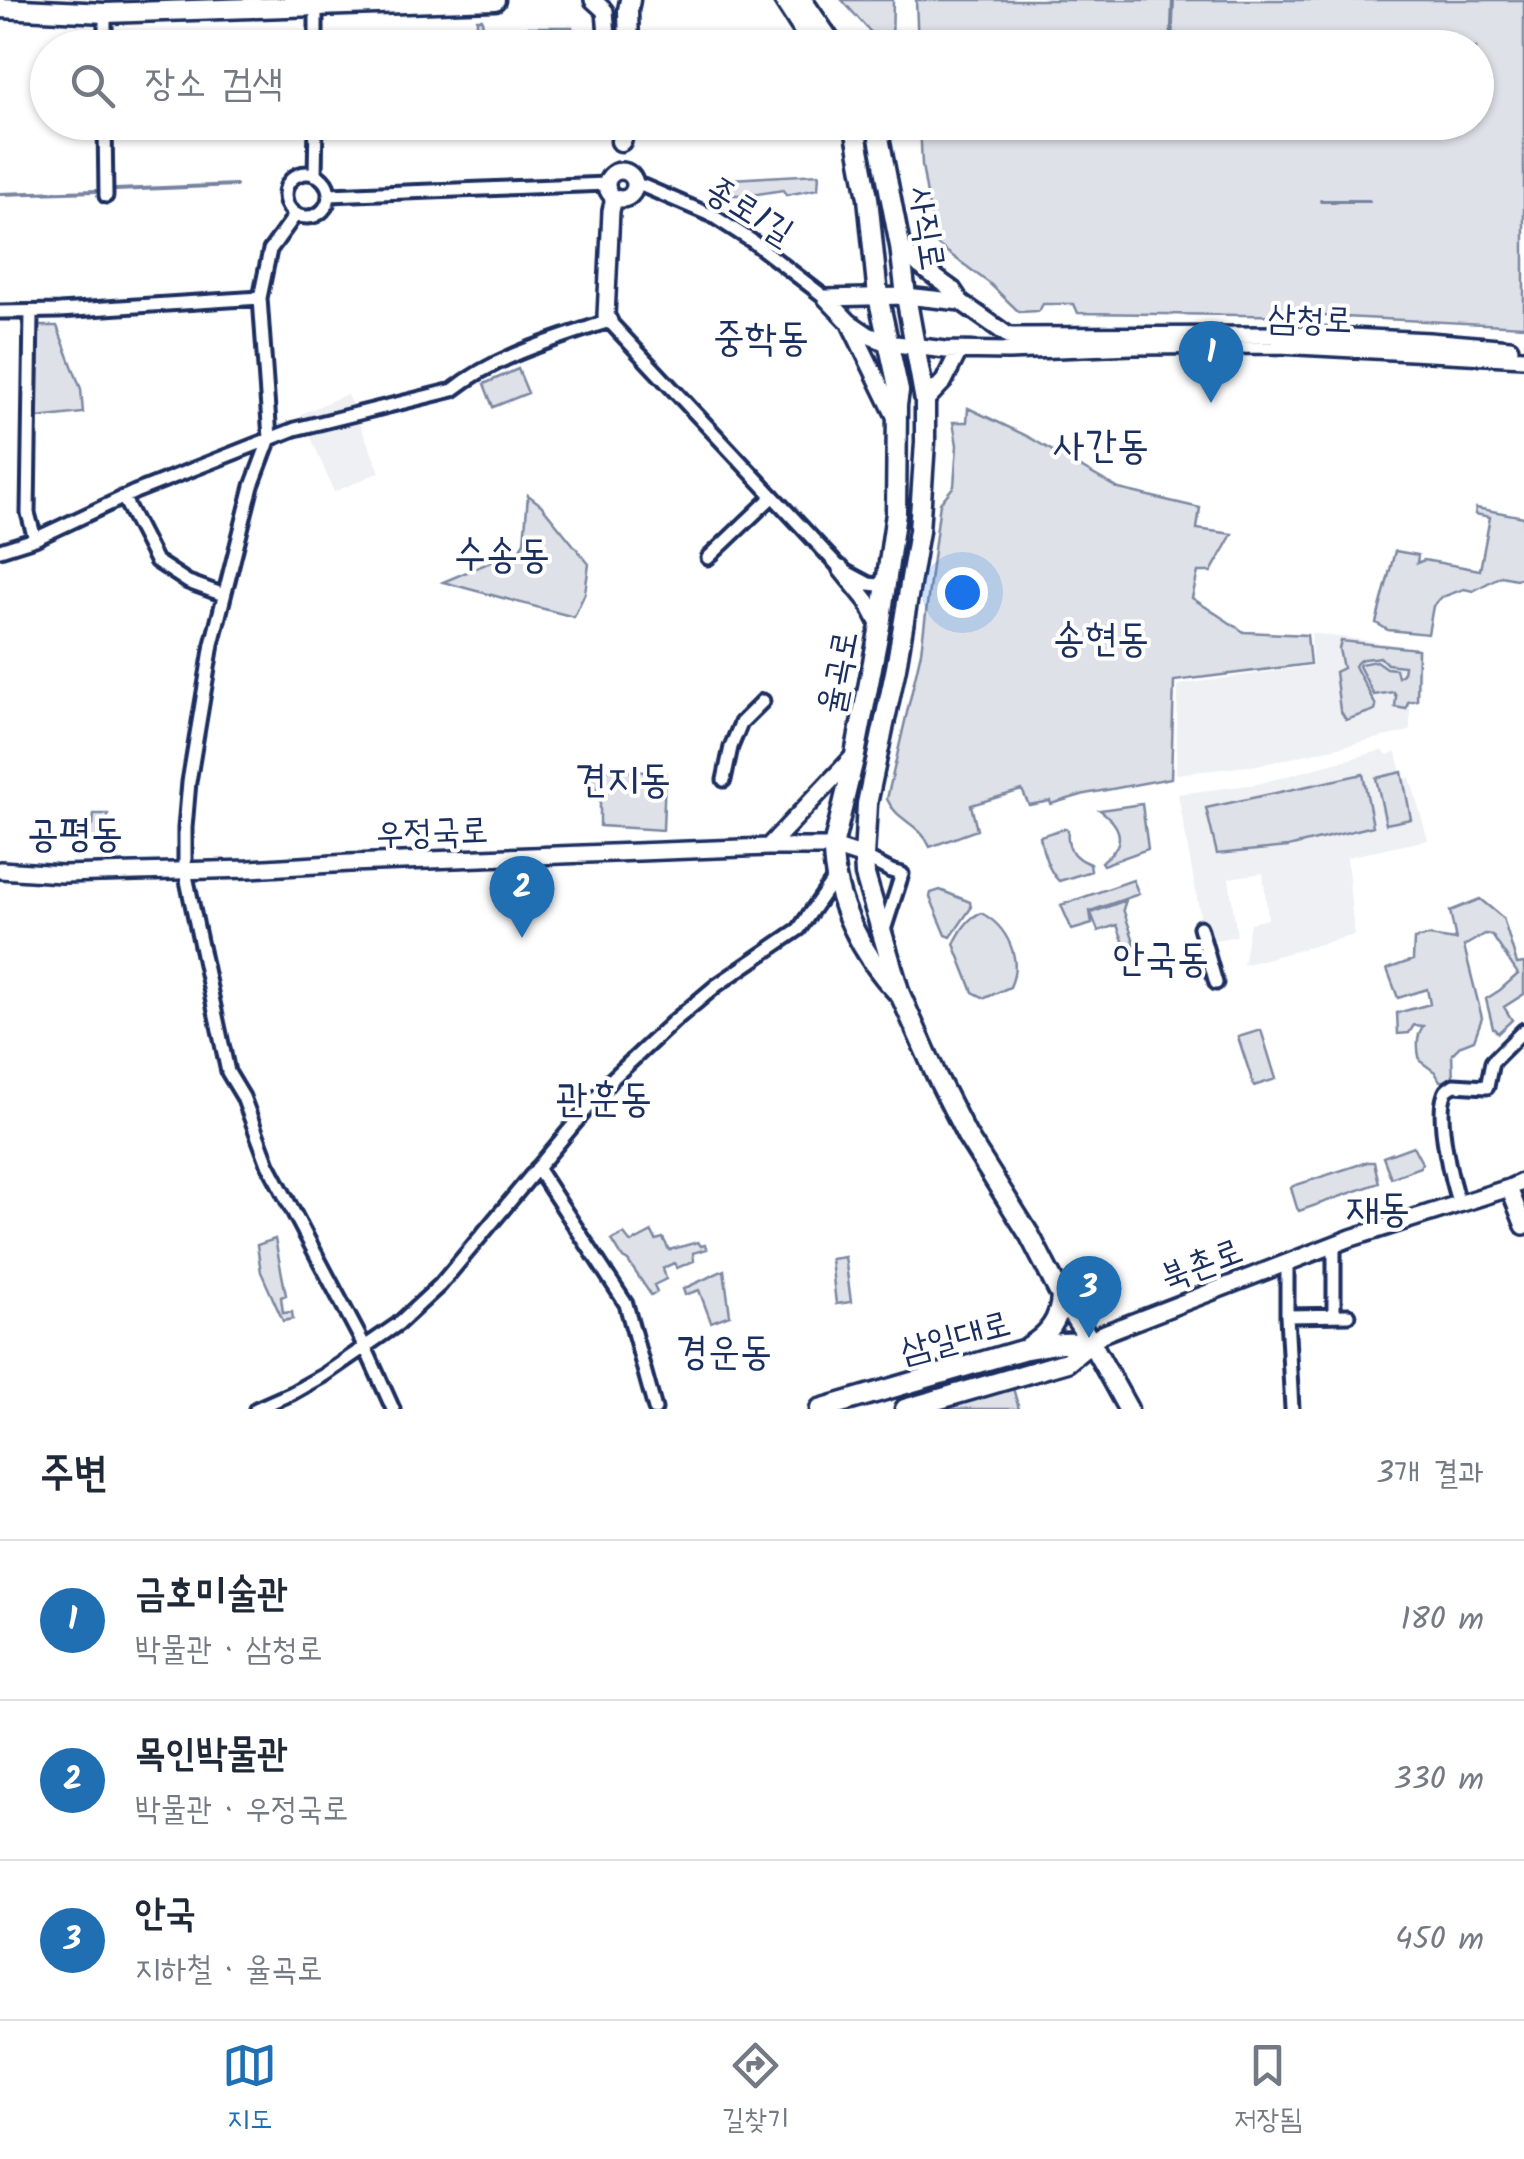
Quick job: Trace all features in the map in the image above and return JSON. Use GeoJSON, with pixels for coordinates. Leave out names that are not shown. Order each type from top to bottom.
{"type":"FeatureCollection","features":[{"type":"Feature","properties":{"kind":"main road"},"geometry":{"type":"LineString","coordinates":[[0,8],[105,12],[495,0]]}},
{"type":"Feature","properties":{"kind":"main road"},"geometry":{"type":"LineString","coordinates":[[627,30],[630,0]]}},
{"type":"Feature","properties":{"kind":"main road"},"geometry":{"type":"LineString","coordinates":[[784,0],[804,30]]}},
{"type":"Feature","properties":{"kind":"main road"},"geometry":{"type":"LineString","coordinates":[[802,0],[822,30]]}},
{"type":"Feature","properties":{"kind":"main road","name":"사직로"},"geometry":{"type":"LineString","coordinates":[[857,140],[888,343]]}},
{"type":"Feature","properties":{"kind":"main road","name":"사직로"},"geometry":{"type":"LineString","coordinates":[[879,140],[915,345]]}},
{"type":"Feature","properties":{"kind":"main road","name":"율곡로"},"geometry":{"type":"LineString","coordinates":[[888,343],[899,391],[896,513],[880,626],[833,862],[854,930],[881,975],[900,994]]}},
{"type":"Feature","properties":{"kind":"main road","name":"율곡로"},"geometry":{"type":"LineString","coordinates":[[915,345],[925,401],[926,442],[919,531],[896,668],[867,804],[864,856],[868,889],[900,994],[967,1136],[1030,1236],[1128,1409]]}},
{"type":"Feature","properties":{"kind":"main road"},"geometry":{"type":"LineString","coordinates":[[1022,1350],[1051,1328],[1062,1296]]}},
{"type":"Feature","properties":{"kind":"main road","name":"삼일대로"},"geometry":{"type":"LineString","coordinates":[[820,1409],[1022,1350],[1090,1342]]}},
{"type":"Feature","properties":{"kind":"main road","name":"삼일대로"},"geometry":{"type":"LineString","coordinates":[[906,1409],[1067,1362],[1090,1342]]}},
{"type":"Feature","properties":{"kind":"main road"},"geometry":{"type":"LineString","coordinates":[[906,1409],[896,1402],[894,1395],[909,1382]]}},
{"type":"Feature","properties":{"kind":"main road"},"geometry":{"type":"LineString","coordinates":[[852,1399],[880,1398],[884,1401],[881,1409]]}},
{"type":"Feature","properties":{"kind":"street"},"geometry":{"type":"LineString","coordinates":[[593,0],[605,11],[607,30]]}},
{"type":"Feature","properties":{"kind":"street"},"geometry":{"type":"LineString","coordinates":[[316,6],[316,30]]}},
{"type":"Feature","properties":{"kind":"street"},"geometry":{"type":"LineString","coordinates":[[105,12],[105,30]]}},
{"type":"Feature","properties":{"kind":"street"},"geometry":{"type":"LineString","coordinates":[[106,140],[106,196]]}},
{"type":"Feature","properties":{"kind":"street"},"geometry":{"type":"LineString","coordinates":[[315,175],[316,140]]}},
{"type":"Feature","properties":{"kind":"street"},"geometry":{"type":"LineString","coordinates":[[0,550],[35,539],[124,497],[270,438],[453,390],[474,374],[609,321],[613,194],[610,176],[622,171],[622,140]]}},
{"type":"Feature","properties":{"kind":"street","name":"종로1길"},"geometry":{"type":"LineString","coordinates":[[622,171],[634,177],[636,186],[713,216],[826,298]]}},
{"type":"Feature","properties":{"kind":"street"},"geometry":{"type":"LineString","coordinates":[[301,174],[315,175],[324,180],[329,196],[316,216],[309,217],[296,214],[286,201],[286,188],[301,174]]}},
{"type":"Feature","properties":{"kind":"street"},"geometry":{"type":"LineString","coordinates":[[329,196],[630,197],[636,186]]}},
{"type":"Feature","properties":{"kind":"street"},"geometry":{"type":"LineString","coordinates":[[296,214],[270,250],[260,298],[270,438],[252,486],[212,644],[189,782],[185,871],[228,1072],[268,1164],[365,1347],[392,1409]]}},
{"type":"Feature","properties":{"kind":"street","name":"삼청로"},"geometry":{"type":"LineString","coordinates":[[900,246],[954,290],[961,302],[1009,336],[1310,335],[1430,340],[1524,350]]}},
{"type":"Feature","properties":{"kind":"street"},"geometry":{"type":"LineString","coordinates":[[826,298],[906,296],[961,302]]}},
{"type":"Feature","properties":{"kind":"street"},"geometry":{"type":"LineString","coordinates":[[0,312],[260,298]]}},
{"type":"Feature","properties":{"kind":"street"},"geometry":{"type":"LineString","coordinates":[[826,298],[850,322],[888,343]]}},
{"type":"Feature","properties":{"kind":"street"},"geometry":{"type":"LineString","coordinates":[[30,312],[28,513],[35,539]]}},
{"type":"Feature","properties":{"kind":"street"},"geometry":{"type":"LineString","coordinates":[[609,321],[841,569],[868,601],[880,626]]}},
{"type":"Feature","properties":{"kind":"street"},"geometry":{"type":"LineString","coordinates":[[850,322],[898,422]]}},
{"type":"Feature","properties":{"kind":"street","name":"삼청로"},"geometry":{"type":"LineString","coordinates":[[888,343],[959,351],[1278,346],[1524,358]]}},
{"type":"Feature","properties":{"kind":"street"},"geometry":{"type":"LineString","coordinates":[[925,401],[944,382],[959,351]]}},
{"type":"Feature","properties":{"kind":"street"},"geometry":{"type":"LineString","coordinates":[[708,558],[773,496]]}},
{"type":"Feature","properties":{"kind":"street"},"geometry":{"type":"LineString","coordinates":[[124,497],[156,562],[188,582],[224,595]]}},
{"type":"Feature","properties":{"kind":"street"},"geometry":{"type":"LineString","coordinates":[[841,569],[869,584],[878,585],[885,577]]}},
{"type":"Feature","properties":{"kind":"street"},"geometry":{"type":"LineString","coordinates":[[724,780],[742,723],[764,701]]}},
{"type":"Feature","properties":{"kind":"street"},"geometry":{"type":"LineString","coordinates":[[768,847],[855,755]]}},
{"type":"Feature","properties":{"kind":"street","name":"우정국로"},"geometry":{"type":"LineString","coordinates":[[0,870],[62,874],[185,871],[768,847],[833,847],[864,856]]}},
{"type":"Feature","properties":{"kind":"street"},"geometry":{"type":"LineString","coordinates":[[864,856],[902,874],[882,934]]}},
{"type":"Feature","properties":{"kind":"street"},"geometry":{"type":"LineString","coordinates":[[256,1409],[308,1384],[398,1324],[440,1285],[611,1080],[718,985],[800,929],[836,876]]}},
{"type":"Feature","properties":{"kind":"street"},"geometry":{"type":"LineString","coordinates":[[1200,927],[1216,983]]}},
{"type":"Feature","properties":{"kind":"street"},"geometry":{"type":"LineString","coordinates":[[1459,1204],[1442,1114],[1446,1091],[1454,1085],[1486,1091],[1492,1062],[1524,1030]]}},
{"type":"Feature","properties":{"kind":"street"},"geometry":{"type":"LineString","coordinates":[[537,1168],[626,1304],[655,1409]]}},
{"type":"Feature","properties":{"kind":"street"},"geometry":{"type":"LineString","coordinates":[[1517,1185],[1524,1226]]}},
{"type":"Feature","properties":{"kind":"street","name":"북촌로"},"geometry":{"type":"LineString","coordinates":[[1090,1342],[1102,1334],[1334,1245],[1517,1185]]}},
{"type":"Feature","properties":{"kind":"street"},"geometry":{"type":"LineString","coordinates":[[1334,1245],[1334,1314]]}},
{"type":"Feature","properties":{"kind":"street"},"geometry":{"type":"LineString","coordinates":[[1288,1262],[1286,1316],[1292,1409]]}},
{"type":"Feature","properties":{"kind":"street"},"geometry":{"type":"LineString","coordinates":[[1286,1316],[1350,1316]]}},
{"type":"Feature","properties":{"kind":"shaded area"},"geometry":{"type":"Polygon","coordinates":[[[842,0],[893,0],[892,30],[869,30],[842,0]]]}},
{"type":"Feature","properties":{"kind":"shaded area"},"geometry":{"type":"Polygon","coordinates":[[[916,0],[1524,0],[1524,326],[1323,316],[1078,313],[1074,304],[1043,304],[1039,311],[1019,312],[989,283],[935,243],[922,165],[921,140],[1494,140],[1494,30],[917,30],[916,0]]]}},
{"type":"Feature","properties":{"kind":"shaded area"},"geometry":{"type":"Polygon","coordinates":[[[477,19],[482,19],[483,28],[520,30],[477,30],[477,19]]]}},
{"type":"Feature","properties":{"kind":"shaded area"},"geometry":{"type":"Polygon","coordinates":[[[572,27],[572,30],[529,30],[572,27]]]}},
{"type":"Feature","properties":{"kind":"shaded area"},"geometry":{"type":"Polygon","coordinates":[[[819,174],[818,189],[786,195],[783,190],[733,195],[731,179],[819,174]]]}},
{"type":"Feature","properties":{"kind":"shaded area"},"geometry":{"type":"Polygon","coordinates":[[[39,326],[57,326],[81,389],[83,413],[37,418],[39,326]]]}},
{"type":"Feature","properties":{"kind":"shaded area"},"geometry":{"type":"Polygon","coordinates":[[[518,369],[528,393],[493,407],[484,384],[518,369]]]}},
{"type":"Feature","properties":{"kind":"shaded area"},"geometry":{"type":"Polygon","coordinates":[[[347,394],[380,472],[334,492],[301,414],[347,394]]]}},
{"type":"Feature","properties":{"kind":"shaded area"},"geometry":{"type":"Polygon","coordinates":[[[968,408],[1025,435],[1119,489],[1200,508],[1197,529],[1232,534],[1211,572],[1198,572],[1192,598],[1244,632],[1307,635],[1310,664],[1174,681],[1171,778],[1051,804],[1050,801],[1029,805],[1022,790],[971,805],[977,830],[930,847],[887,799],[921,652],[940,503],[954,486],[957,445],[953,422],[967,422],[968,408]]]}},
{"type":"Feature","properties":{"kind":"shaded area"},"geometry":{"type":"Polygon","coordinates":[[[528,495],[541,505],[589,564],[585,593],[574,617],[443,582],[519,550],[524,542],[528,495]]]}},
{"type":"Feature","properties":{"kind":"shaded area"},"geometry":{"type":"Polygon","coordinates":[[[1476,508],[1524,517],[1524,577],[1501,576],[1473,591],[1464,589],[1442,597],[1433,606],[1428,634],[1388,630],[1376,623],[1395,551],[1418,555],[1417,563],[1424,560],[1480,570],[1490,517],[1475,514],[1476,508]]]}},
{"type":"Feature","properties":{"kind":"shaded area"},"geometry":{"type":"Polygon","coordinates":[[[1311,633],[1420,648],[1419,702],[1410,704],[1410,731],[1259,765],[1176,774],[1178,685],[1312,666],[1311,633]]]}},
{"type":"Feature","properties":{"kind":"shaded area"},"geometry":{"type":"Polygon","coordinates":[[[1341,641],[1418,649],[1417,700],[1408,702],[1406,709],[1395,707],[1394,692],[1374,695],[1360,664],[1376,661],[1396,669],[1398,677],[1404,666],[1387,664],[1380,657],[1363,659],[1355,666],[1375,710],[1346,720],[1340,710],[1335,672],[1343,668],[1341,641]]]}},
{"type":"Feature","properties":{"kind":"shaded area"},"geometry":{"type":"Polygon","coordinates":[[[1383,750],[1387,755],[1396,752],[1403,780],[1410,777],[1428,840],[1347,857],[1354,935],[1243,965],[1250,923],[1268,919],[1263,873],[1229,878],[1237,936],[1205,942],[1178,794],[1257,784],[1383,750]]]}},
{"type":"Feature","properties":{"kind":"shaded area"},"geometry":{"type":"Polygon","coordinates":[[[594,769],[665,773],[663,830],[600,826],[594,769]]]}},
{"type":"Feature","properties":{"kind":"shaded area"},"geometry":{"type":"Polygon","coordinates":[[[1402,772],[1411,819],[1386,824],[1376,778],[1402,772]]]}},
{"type":"Feature","properties":{"kind":"shaded area"},"geometry":{"type":"Polygon","coordinates":[[[1363,774],[1373,826],[1288,847],[1217,854],[1206,808],[1363,774]]]}},
{"type":"Feature","properties":{"kind":"shaded area"},"geometry":{"type":"Polygon","coordinates":[[[1142,804],[1148,849],[1103,865],[1101,862],[1115,849],[1119,836],[1114,823],[1100,810],[1142,804]]]}},
{"type":"Feature","properties":{"kind":"shaded area"},"geometry":{"type":"Polygon","coordinates":[[[94,814],[108,814],[107,841],[72,838],[73,824],[93,825],[94,814]]]}},
{"type":"Feature","properties":{"kind":"shaded area"},"geometry":{"type":"Polygon","coordinates":[[[1065,828],[1072,851],[1090,864],[1091,871],[1059,881],[1046,861],[1040,836],[1065,828]]]}},
{"type":"Feature","properties":{"kind":"shaded area"},"geometry":{"type":"Polygon","coordinates":[[[1133,880],[1139,894],[1090,911],[1092,924],[1072,930],[1061,905],[1133,880]]]}},
{"type":"Feature","properties":{"kind":"shaded area"},"geometry":{"type":"Polygon","coordinates":[[[940,890],[970,902],[971,908],[951,937],[946,935],[930,897],[940,890]]]}},
{"type":"Feature","properties":{"kind":"shaded area"},"geometry":{"type":"Polygon","coordinates":[[[1480,899],[1503,918],[1517,964],[1524,963],[1524,994],[1504,1007],[1512,1020],[1498,1033],[1493,1028],[1486,999],[1518,974],[1492,935],[1485,934],[1464,946],[1482,1018],[1474,1040],[1452,1054],[1453,1081],[1440,1081],[1420,1061],[1418,1043],[1423,1026],[1414,1025],[1409,1033],[1398,1034],[1397,1013],[1430,1004],[1427,989],[1398,998],[1387,969],[1413,960],[1414,939],[1429,936],[1456,940],[1450,911],[1480,899]]]}},
{"type":"Feature","properties":{"kind":"shaded area"},"geometry":{"type":"Polygon","coordinates":[[[1126,900],[1123,909],[1136,947],[1127,951],[1117,925],[1098,931],[1091,913],[1126,900]]]}},
{"type":"Feature","properties":{"kind":"shaded area"},"geometry":{"type":"Polygon","coordinates":[[[981,913],[1005,935],[1015,965],[1010,987],[985,998],[973,992],[954,944],[968,921],[981,913]]]}},
{"type":"Feature","properties":{"kind":"shaded area"},"geometry":{"type":"Polygon","coordinates":[[[1261,1030],[1276,1079],[1254,1086],[1238,1037],[1261,1030]]]}},
{"type":"Feature","properties":{"kind":"shaded area"},"geometry":{"type":"Polygon","coordinates":[[[1413,1146],[1422,1163],[1420,1167],[1391,1178],[1383,1157],[1413,1146]]]}},
{"type":"Feature","properties":{"kind":"shaded area"},"geometry":{"type":"Polygon","coordinates":[[[1374,1162],[1379,1183],[1299,1211],[1293,1186],[1374,1162]]]}},
{"type":"Feature","properties":{"kind":"shaded area"},"geometry":{"type":"Polygon","coordinates":[[[652,1232],[656,1240],[663,1238],[669,1250],[698,1242],[707,1249],[693,1253],[694,1261],[677,1268],[674,1263],[663,1268],[666,1279],[654,1285],[657,1292],[651,1295],[612,1240],[624,1234],[631,1243],[652,1232]]]}},
{"type":"Feature","properties":{"kind":"shaded area"},"geometry":{"type":"Polygon","coordinates":[[[275,1239],[286,1295],[281,1297],[283,1313],[292,1312],[293,1319],[283,1321],[261,1272],[257,1245],[275,1239]]]}},
{"type":"Feature","properties":{"kind":"shaded area"},"geometry":{"type":"Polygon","coordinates":[[[845,1257],[851,1302],[836,1304],[831,1259],[845,1257]]]}},
{"type":"Feature","properties":{"kind":"shaded area"},"geometry":{"type":"Polygon","coordinates":[[[724,1270],[730,1315],[711,1322],[699,1290],[685,1295],[683,1289],[724,1270]]]}},
{"type":"Feature","properties":{"kind":"shaded area"},"geometry":{"type":"Polygon","coordinates":[[[1013,1388],[1019,1409],[941,1409],[1013,1388]]]}},
{"type":"Feature","properties":{"kind":"waterway"},"geometry":{"type":"LineString","coordinates":[[1172,30],[1173,0]]}},
{"type":"Feature","properties":{"kind":"waterway"},"geometry":{"type":"LineString","coordinates":[[115,190],[236,185]]}},
{"type":"Feature","properties":{"kind":"waterway"},"geometry":{"type":"LineString","coordinates":[[0,194],[96,191]]}},
{"type":"Feature","properties":{"kind":"waterway"},"geometry":{"type":"LineString","coordinates":[[1321,201],[1369,201]]}},
{"type":"Feature","properties":{"kind":"place","name":"금호미술관"},"geometry":{"type":"Point","coordinates":[1211,403]}},
{"type":"Feature","properties":{"kind":"place","name":"목인박물관"},"geometry":{"type":"Point","coordinates":[522,938]}},
{"type":"Feature","properties":{"kind":"place","name":"안국"},"geometry":{"type":"Point","coordinates":[1089,1338]}},
{"type":"Feature","properties":{"kind":"district","name":"중학동"},"geometry":{"type":"Point","coordinates":[761,336]}},
{"type":"Feature","properties":{"kind":"district","name":"사간동"},"geometry":{"type":"Point","coordinates":[1101,444]}},
{"type":"Feature","properties":{"kind":"district","name":"수송동"},"geometry":{"type":"Point","coordinates":[502,553]}},
{"type":"Feature","properties":{"kind":"district","name":"송현동"},"geometry":{"type":"Point","coordinates":[1101,637]}},
{"type":"Feature","properties":{"kind":"district","name":"견지동"},"geometry":{"type":"Point","coordinates":[623,778]}},
{"type":"Feature","properties":{"kind":"district","name":"공평동"},"geometry":{"type":"Point","coordinates":[75,832]}},
{"type":"Feature","properties":{"kind":"district","name":"안국동"},"geometry":{"type":"Point","coordinates":[1161,957]}},
{"type":"Feature","properties":{"kind":"district","name":"관훈동"},"geometry":{"type":"Point","coordinates":[604,1097]}},
{"type":"Feature","properties":{"kind":"district","name":"재동"},"geometry":{"type":"Point","coordinates":[1378,1207]}},
{"type":"Feature","properties":{"kind":"district","name":"경운동"},"geometry":{"type":"Point","coordinates":[724,1350]}}]}
